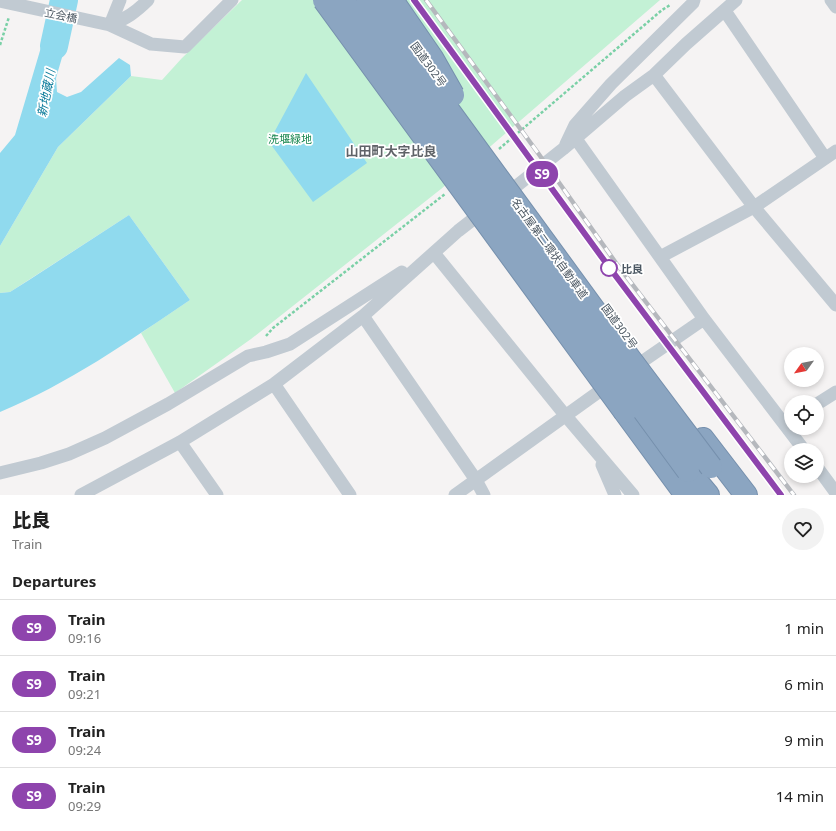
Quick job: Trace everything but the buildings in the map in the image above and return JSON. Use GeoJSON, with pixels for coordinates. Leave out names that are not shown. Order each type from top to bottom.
{"type":"FeatureCollection","features":[{"type":"Feature","properties":{"kind":"highway"},"geometry":{"type":"LineString","coordinates":[[324,0],[491,228],[542,314],[577,367],[686,495]]}},
{"type":"Feature","properties":{"kind":"highway","name":"名古屋第二環状自動車道"},"geometry":{"type":"LineString","coordinates":[[343,0],[688,471],[708,495]]}},
{"type":"Feature","properties":{"kind":"highway","name":"名古屋第二環状自動車道"},"geometry":{"type":"LineString","coordinates":[[368,0],[630,359],[711,467],[734,495]]}},
{"type":"Feature","properties":{"kind":"highway","name":"国道302号"},"geometry":{"type":"LineString","coordinates":[[382,0],[664,386],[746,495]]}},
{"type":"Feature","properties":{"kind":"highway"},"geometry":{"type":"LineString","coordinates":[[392,0],[432,58],[507,189]]}},
{"type":"Feature","properties":{"kind":"highway"},"geometry":{"type":"LineString","coordinates":[[618,415],[672,495]]}},
{"type":"Feature","properties":{"kind":"street"},"geometry":{"type":"LineString","coordinates":[[106,24],[120,0]]}},
{"type":"Feature","properties":{"kind":"street"},"geometry":{"type":"LineString","coordinates":[[106,24],[126,19],[139,10],[148,0]]}},
{"type":"Feature","properties":{"kind":"street","name":"立会橋"},"geometry":{"type":"LineString","coordinates":[[0,1],[106,24],[151,44],[185,47],[232,0]]}},
{"type":"Feature","properties":{"kind":"street"},"geometry":{"type":"LineString","coordinates":[[563,149],[575,125],[611,84],[693,3],[694,0]]}},
{"type":"Feature","properties":{"kind":"street"},"geometry":{"type":"LineString","coordinates":[[81,495],[180,442],[274,384],[363,316],[447,242],[576,139],[606,112],[654,75],[686,44],[736,0]]}},
{"type":"Feature","properties":{"kind":"street"},"geometry":{"type":"LineString","coordinates":[[831,0],[836,7]]}},
{"type":"Feature","properties":{"kind":"street"},"geometry":{"type":"LineString","coordinates":[[725,11],[825,158]]}},
{"type":"Feature","properties":{"kind":"street"},"geometry":{"type":"LineString","coordinates":[[654,75],[754,206],[836,305]]}},
{"type":"Feature","properties":{"kind":"street"},"geometry":{"type":"LineString","coordinates":[[576,139],[704,319],[784,417]]}},
{"type":"Feature","properties":{"kind":"street"},"geometry":{"type":"LineString","coordinates":[[660,257],[754,206],[836,151]]}},
{"type":"Feature","properties":{"kind":"street"},"geometry":{"type":"LineString","coordinates":[[0,473],[41,463],[69,454],[105,438],[168,404],[248,356],[290,344],[388,282],[447,242]]}},
{"type":"Feature","properties":{"kind":"street"},"geometry":{"type":"LineString","coordinates":[[434,253],[565,415],[633,495]]}},
{"type":"Feature","properties":{"kind":"street"},"geometry":{"type":"LineString","coordinates":[[363,316],[476,480],[484,495]]}},
{"type":"Feature","properties":{"kind":"street"},"geometry":{"type":"LineString","coordinates":[[455,495],[565,415],[704,319]]}},
{"type":"Feature","properties":{"kind":"street"},"geometry":{"type":"LineString","coordinates":[[274,384],[350,495]]}},
{"type":"Feature","properties":{"kind":"street"},"geometry":{"type":"LineString","coordinates":[[824,400],[836,392]]}},
{"type":"Feature","properties":{"kind":"street"},"geometry":{"type":"LineString","coordinates":[[180,442],[217,495]]}},
{"type":"Feature","properties":{"kind":"street"},"geometry":{"type":"LineString","coordinates":[[598,454],[615,495]]}},
{"type":"Feature","properties":{"kind":"street"},"geometry":{"type":"LineString","coordinates":[[824,477],[836,493]]}},
{"type":"Feature","properties":{"kind":"path"},"geometry":{"type":"LineString","coordinates":[[0,45],[17,5]]}},
{"type":"Feature","properties":{"kind":"green space","name":"洗堰緑地"},"geometry":{"type":"Polygon","coordinates":[[[242,0],[660,0],[441,189],[251,339],[175,393],[141,333],[190,300],[129,215],[10,292],[0,293],[0,246],[58,147],[131,76],[162,80],[182,58],[242,0]]]}},
{"type":"Feature","properties":{"kind":"water"},"geometry":{"type":"Polygon","coordinates":[[[50,17],[72,19],[56,78],[57,92],[67,97],[81,92],[119,58],[130,65],[131,76],[58,147],[0,246],[0,153],[15,135],[50,17]]]}},
{"type":"Feature","properties":{"kind":"water"},"geometry":{"type":"Polygon","coordinates":[[[306,73],[367,163],[313,202],[269,142],[306,73]]]}},
{"type":"Feature","properties":{"kind":"water"},"geometry":{"type":"Polygon","coordinates":[[[129,215],[190,300],[98,361],[50,388],[0,412],[0,293],[10,292],[129,215]]]}},
{"type":"Feature","properties":{"kind":"waterway","name":"新地蔵川"},"geometry":{"type":"LineString","coordinates":[[54,46],[64,0]]}},
{"type":"Feature","properties":{"kind":"railway"},"geometry":{"type":"LineString","coordinates":[[414,0],[609,267],[781,495]]}},
{"type":"Feature","properties":{"kind":"railway"},"geometry":{"type":"LineString","coordinates":[[426,0],[616,263],[794,495]]}},
{"type":"Feature","properties":{"kind":"train","name":"S9"},"geometry":{"type":"LineString","coordinates":[[414,0],[528,154],[609,267],[781,495]]}},
{"type":"Feature","properties":{"kind":"place","name":"比良"},"geometry":{"type":"Point","coordinates":[609,268]}},
{"type":"Feature","properties":{"kind":"district","name":"山田町大字比良"},"geometry":{"type":"Point","coordinates":[391,151]}}]}
